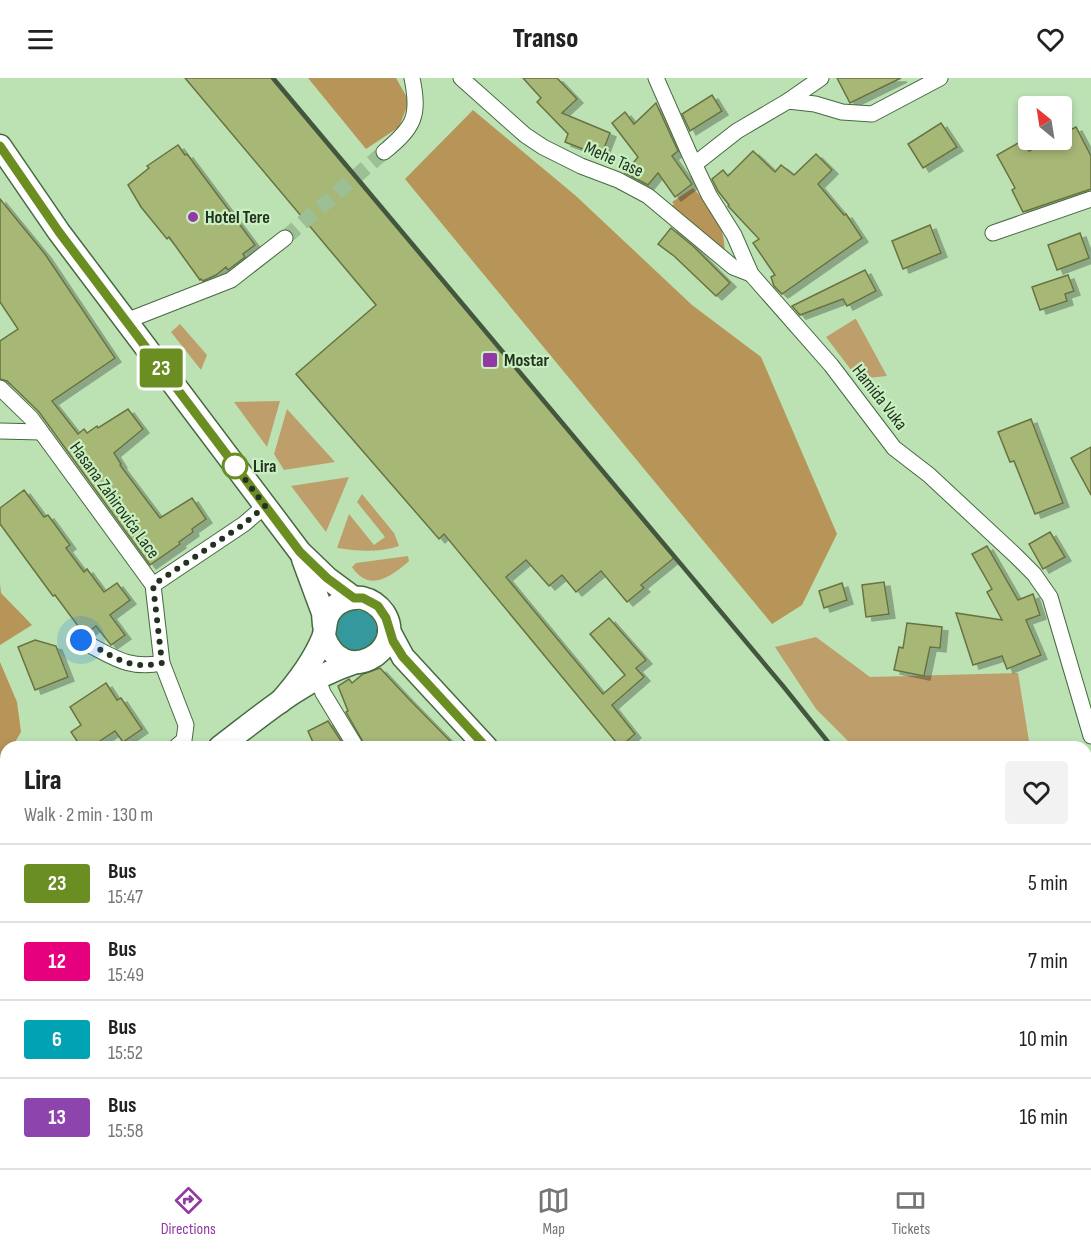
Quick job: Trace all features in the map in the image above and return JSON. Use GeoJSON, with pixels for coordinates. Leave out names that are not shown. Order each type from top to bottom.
{"type":"FeatureCollection","features":[{"type":"Feature","properties":{"kind":"street"},"geometry":{"type":"LineString","coordinates":[[384,152],[401,138],[413,122],[416,107],[412,78]]}},
{"type":"Feature","properties":{"kind":"street","name":"Mehe Tase"},"geometry":{"type":"LineString","coordinates":[[461,78],[525,135],[581,166],[618,180],[648,196],[733,267],[751,274]]}},
{"type":"Feature","properties":{"kind":"street"},"geometry":{"type":"LineString","coordinates":[[656,78],[692,158],[788,101],[821,78]]}},
{"type":"Feature","properties":{"kind":"street"},"geometry":{"type":"LineString","coordinates":[[788,101],[815,104],[842,112],[872,114],[940,78]]}},
{"type":"Feature","properties":{"kind":"street"},"geometry":{"type":"LineString","coordinates":[[0,146],[59,232],[300,552],[327,578],[354,598]]}},
{"type":"Feature","properties":{"kind":"street","name":"Hamida Vuka"},"geometry":{"type":"LineString","coordinates":[[692,158],[710,195],[734,235],[751,274],[831,365],[894,448],[929,475],[1034,574],[1050,597],[1064,643],[1085,692],[1091,736]]}},
{"type":"Feature","properties":{"kind":"street"},"geometry":{"type":"LineString","coordinates":[[993,233],[1091,200]]}},
{"type":"Feature","properties":{"kind":"street"},"geometry":{"type":"LineString","coordinates":[[126,321],[231,280],[285,238]]}},
{"type":"Feature","properties":{"kind":"street","name":"Hasana Zahirovića Lace"},"geometry":{"type":"LineString","coordinates":[[0,388],[31,418],[153,585],[162,663],[186,725],[184,741]]}},
{"type":"Feature","properties":{"kind":"street"},"geometry":{"type":"LineString","coordinates":[[0,431],[41,432]]}},
{"type":"Feature","properties":{"kind":"street"},"geometry":{"type":"LineString","coordinates":[[153,585],[244,524],[265,506]]}},
{"type":"Feature","properties":{"kind":"street"},"geometry":{"type":"LineString","coordinates":[[300,552],[323,613],[327,645],[334,654],[343,660],[396,664],[422,679]]}},
{"type":"Feature","properties":{"kind":"street"},"geometry":{"type":"LineString","coordinates":[[280,702],[302,675],[334,606],[344,600],[363,598],[378,606],[386,618],[389,631],[403,657],[480,741]]}},
{"type":"Feature","properties":{"kind":"street"},"geometry":{"type":"LineString","coordinates":[[228,741],[280,702],[323,676],[381,651],[387,641],[389,631]]}},
{"type":"Feature","properties":{"kind":"street"},"geometry":{"type":"LineString","coordinates":[[75,638],[127,664],[146,667],[162,663]]}},
{"type":"Feature","properties":{"kind":"street"},"geometry":{"type":"LineString","coordinates":[[323,676],[320,686],[323,693],[352,741]]}},
{"type":"Feature","properties":{"kind":"shaded area"},"geometry":{"type":"Polygon","coordinates":[[[308,78],[396,78],[409,101],[399,127],[366,149],[308,78]]]}},
{"type":"Feature","properties":{"kind":"shaded area"},"geometry":{"type":"Polygon","coordinates":[[[473,110],[576,196],[692,305],[761,357],[837,534],[802,605],[772,624],[405,179],[473,110]]]}},
{"type":"Feature","properties":{"kind":"shaded area"},"geometry":{"type":"Polygon","coordinates":[[[693,188],[707,203],[720,223],[725,252],[671,206],[674,204],[672,202],[693,188]]]}},
{"type":"Feature","properties":{"kind":"shaded area"},"geometry":{"type":"Polygon","coordinates":[[[855,319],[887,376],[858,379],[826,337],[855,319]]]}},
{"type":"Feature","properties":{"kind":"shaded area"},"geometry":{"type":"Polygon","coordinates":[[[180,324],[207,355],[201,370],[171,332],[180,324]]]}},
{"type":"Feature","properties":{"kind":"shaded area"},"geometry":{"type":"Polygon","coordinates":[[[280,401],[267,447],[234,402],[280,401]]]}},
{"type":"Feature","properties":{"kind":"shaded area"},"geometry":{"type":"Polygon","coordinates":[[[287,409],[335,462],[284,470],[274,454],[287,409]]]}},
{"type":"Feature","properties":{"kind":"shaded area"},"geometry":{"type":"Polygon","coordinates":[[[349,477],[326,532],[291,486],[349,477]]]}},
{"type":"Feature","properties":{"kind":"shaded area"},"geometry":{"type":"Polygon","coordinates":[[[362,494],[394,533],[399,546],[368,551],[337,548],[349,514],[374,545],[385,537],[357,502],[362,494]]]}},
{"type":"Feature","properties":{"kind":"shaded area"},"geometry":{"type":"Polygon","coordinates":[[[408,556],[409,561],[402,567],[380,580],[366,579],[352,567],[356,563],[408,556]]]}},
{"type":"Feature","properties":{"kind":"shaded area"},"geometry":{"type":"Polygon","coordinates":[[[0,584],[1,593],[32,625],[0,645],[0,584]]]}},
{"type":"Feature","properties":{"kind":"shaded area"},"geometry":{"type":"Polygon","coordinates":[[[816,637],[870,677],[1018,673],[1029,741],[848,741],[816,709],[775,647],[816,637]]]}},
{"type":"Feature","properties":{"kind":"shaded area"},"geometry":{"type":"Polygon","coordinates":[[[0,662],[17,702],[21,732],[16,741],[0,741],[0,662]]]}},
{"type":"Feature","properties":{"kind":"water"},"geometry":{"type":"Polygon","coordinates":[[[356,610],[371,616],[377,631],[371,646],[356,652],[341,646],[335,631],[341,616],[356,610]]]}},
{"type":"Feature","properties":{"kind":"building"},"geometry":{"type":"Polygon","coordinates":[[[185,78],[271,78],[674,558],[641,585],[644,588],[627,602],[601,571],[576,592],[562,575],[549,586],[526,560],[506,577],[603,694],[625,675],[590,634],[609,618],[646,660],[636,668],[644,677],[612,705],[635,734],[627,741],[615,741],[444,534],[439,539],[296,374],[376,305],[185,78]]]}},
{"type":"Feature","properties":{"kind":"building"},"geometry":{"type":"Polygon","coordinates":[[[523,78],[557,78],[577,99],[562,113],[610,133],[601,156],[565,142],[568,134],[537,102],[541,98],[523,78]]]}},
{"type":"Feature","properties":{"kind":"building"},"geometry":{"type":"Polygon","coordinates":[[[837,78],[901,78],[850,103],[837,78]]]}},
{"type":"Feature","properties":{"kind":"building"},"geometry":{"type":"Polygon","coordinates":[[[712,95],[722,111],[690,131],[682,114],[712,95]]]}},
{"type":"Feature","properties":{"kind":"building"},"geometry":{"type":"Polygon","coordinates":[[[656,103],[678,151],[672,156],[692,184],[675,197],[658,173],[648,185],[625,173],[638,157],[612,123],[625,112],[634,124],[656,103]]]}},
{"type":"Feature","properties":{"kind":"building"},"geometry":{"type":"Polygon","coordinates":[[[941,123],[957,147],[923,168],[908,144],[941,123]]]}},
{"type":"Feature","properties":{"kind":"building"},"geometry":{"type":"Polygon","coordinates":[[[1076,127],[1091,156],[1091,189],[1023,212],[1012,190],[1015,188],[997,155],[1018,143],[1018,150],[1072,150],[1072,129],[1076,127]]]}},
{"type":"Feature","properties":{"kind":"building","name":"Hotel Tere"},"geometry":{"type":"Polygon","coordinates":[[[178,145],[255,245],[243,254],[245,257],[228,270],[226,267],[203,281],[169,237],[167,239],[141,207],[128,185],[149,168],[147,166],[178,145]]]}},
{"type":"Feature","properties":{"kind":"building"},"geometry":{"type":"Polygon","coordinates":[[[753,151],[775,172],[781,165],[794,175],[816,154],[832,170],[818,184],[844,215],[846,214],[862,238],[782,294],[774,286],[771,277],[775,275],[753,243],[759,239],[728,206],[712,179],[723,170],[728,176],[753,151]]]}},
{"type":"Feature","properties":{"kind":"building"},"geometry":{"type":"Polygon","coordinates":[[[0,199],[45,254],[115,358],[52,401],[78,434],[84,429],[87,433],[97,426],[98,428],[128,409],[143,429],[114,453],[120,465],[160,518],[192,498],[206,519],[192,529],[193,532],[179,542],[180,544],[150,565],[39,412],[7,381],[0,379],[0,341],[18,329],[0,302],[0,199]]]}},
{"type":"Feature","properties":{"kind":"building"},"geometry":{"type":"Polygon","coordinates":[[[930,225],[941,253],[903,269],[892,241],[930,225]]]}},
{"type":"Feature","properties":{"kind":"building"},"geometry":{"type":"Polygon","coordinates":[[[671,228],[693,246],[730,283],[716,296],[658,244],[671,228]]]}},
{"type":"Feature","properties":{"kind":"building"},"geometry":{"type":"Polygon","coordinates":[[[1080,233],[1089,258],[1057,270],[1048,245],[1080,233]]]}},
{"type":"Feature","properties":{"kind":"building"},"geometry":{"type":"Polygon","coordinates":[[[865,270],[876,291],[847,306],[843,299],[800,315],[792,306],[865,270]]]}},
{"type":"Feature","properties":{"kind":"building"},"geometry":{"type":"Polygon","coordinates":[[[1068,275],[1074,291],[1065,294],[1067,301],[1040,310],[1032,287],[1068,275]]]}},
{"type":"Feature","properties":{"kind":"building"},"geometry":{"type":"Polygon","coordinates":[[[1031,419],[1063,503],[1035,514],[1014,461],[1010,462],[998,432],[1031,419]]]}},
{"type":"Feature","properties":{"kind":"building"},"geometry":{"type":"Polygon","coordinates":[[[1091,447],[1091,495],[1071,458],[1091,447]]]}},
{"type":"Feature","properties":{"kind":"building"},"geometry":{"type":"Polygon","coordinates":[[[24,490],[44,517],[48,515],[70,545],[66,548],[84,572],[87,569],[104,592],[117,583],[130,600],[110,615],[125,635],[111,645],[96,626],[87,633],[81,630],[0,524],[0,508],[24,490]]]}},
{"type":"Feature","properties":{"kind":"building"},"geometry":{"type":"Polygon","coordinates":[[[1050,532],[1065,557],[1043,569],[1029,544],[1050,532]]]}},
{"type":"Feature","properties":{"kind":"building"},"geometry":{"type":"Polygon","coordinates":[[[987,546],[1018,600],[1033,594],[1040,615],[1026,620],[1041,655],[1007,669],[1002,656],[973,665],[956,613],[1002,620],[987,592],[992,589],[972,554],[987,546]]]}},
{"type":"Feature","properties":{"kind":"building"},"geometry":{"type":"Polygon","coordinates":[[[884,582],[889,614],[866,617],[862,585],[884,582]]]}},
{"type":"Feature","properties":{"kind":"building"},"geometry":{"type":"Polygon","coordinates":[[[842,583],[847,600],[824,608],[819,591],[842,583]]]}},
{"type":"Feature","properties":{"kind":"building"},"geometry":{"type":"Polygon","coordinates":[[[907,623],[942,627],[940,648],[930,647],[924,676],[894,670],[899,647],[903,648],[907,623]]]}},
{"type":"Feature","properties":{"kind":"building"},"geometry":{"type":"Polygon","coordinates":[[[35,640],[56,646],[68,677],[35,690],[18,647],[35,640]]]}},
{"type":"Feature","properties":{"kind":"building"},"geometry":{"type":"Polygon","coordinates":[[[380,668],[450,741],[363,741],[346,712],[348,711],[338,686],[349,679],[352,683],[363,674],[380,668]]]}},
{"type":"Feature","properties":{"kind":"building"},"geometry":{"type":"Polygon","coordinates":[[[106,683],[117,700],[121,698],[142,729],[124,741],[115,731],[100,741],[77,741],[71,732],[81,725],[70,707],[106,683]]]}},
{"type":"Feature","properties":{"kind":"building"},"geometry":{"type":"Polygon","coordinates":[[[328,721],[341,741],[312,741],[308,731],[328,721]]]}},
{"type":"Feature","properties":{"kind":"tunnel"},"geometry":{"type":"LineString","coordinates":[[285,238],[384,152]]}},
{"type":"Feature","properties":{"kind":"railway"},"geometry":{"type":"LineString","coordinates":[[273,78],[827,741]]}},
{"type":"Feature","properties":{"kind":"bus line","name":"23"},"geometry":{"type":"LineString","coordinates":[[0,146],[59,232],[300,552],[327,578],[354,598],[363,598],[378,606],[386,618],[393,641],[403,657],[480,741]]}},
{"type":"Feature","properties":{"kind":"place","name":"Hotel Tere"},"geometry":{"type":"Point","coordinates":[193,217]}},
{"type":"Feature","properties":{"kind":"place","name":"Mostar"},"geometry":{"type":"Point","coordinates":[490,360]}},
{"type":"Feature","properties":{"kind":"place","name":"Lira"},"geometry":{"type":"Point","coordinates":[235,466]}},
{"type":"Feature","properties":{"kind":"route"},"geometry":{"type":"LineString","coordinates":[[81,640],[127,664],[146,667],[162,663],[153,585],[244,524],[265,506],[235,466]]}}]}
